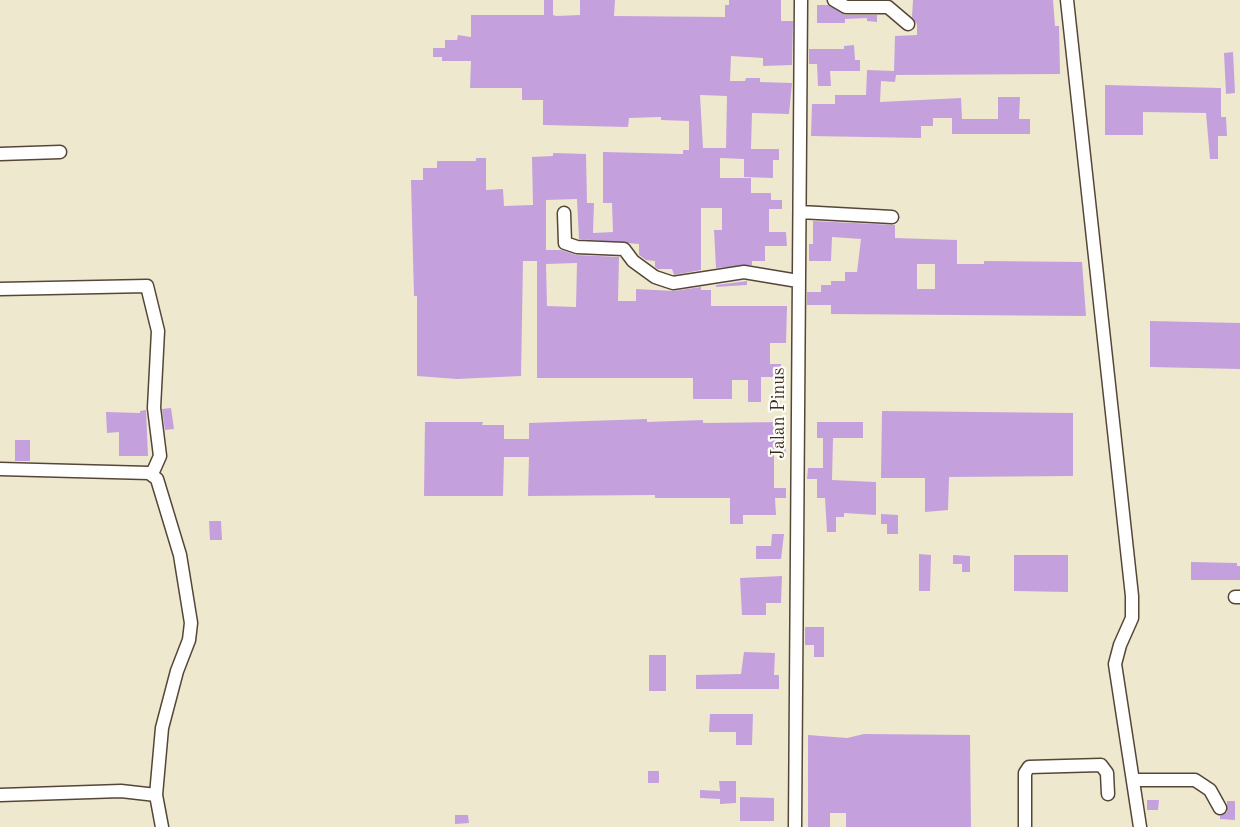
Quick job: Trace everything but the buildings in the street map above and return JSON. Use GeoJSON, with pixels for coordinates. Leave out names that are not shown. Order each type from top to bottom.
{"type":"FeatureCollection","features":[{"type":"Feature","properties":{"kind":"street","name":"Jalan Pinus"},"geometry":{"type":"LineString","coordinates":[[795,827],[801,0]]}},
{"type":"Feature","properties":{"kind":"street"},"geometry":{"type":"LineString","coordinates":[[834,0],[846,7],[888,7],[908,24]]}},
{"type":"Feature","properties":{"kind":"street"},"geometry":{"type":"LineString","coordinates":[[1067,0],[1132,596],[1132,618],[1120,645],[1115,664],[1140,827]]}},
{"type":"Feature","properties":{"kind":"street"},"geometry":{"type":"LineString","coordinates":[[0,154],[60,152]]}},
{"type":"Feature","properties":{"kind":"street"},"geometry":{"type":"LineString","coordinates":[[800,212],[892,217]]}},
{"type":"Feature","properties":{"kind":"street"},"geometry":{"type":"LineString","coordinates":[[564,213],[565,243],[577,247],[624,249],[633,261],[655,277],[673,283],[744,272],[798,281]]}},
{"type":"Feature","properties":{"kind":"street"},"geometry":{"type":"LineString","coordinates":[[0,289],[147,286],[158,331],[154,408],[160,456],[152,474]]}},
{"type":"Feature","properties":{"kind":"street"},"geometry":{"type":"LineString","coordinates":[[0,468],[152,474],[159,483],[180,555],[191,622],[189,640],[177,671],[162,728],[156,795],[162,827]]}},
{"type":"Feature","properties":{"kind":"street"},"geometry":{"type":"LineString","coordinates":[[1025,827],[1025,773],[1029,766],[1101,765],[1107,773],[1108,794]]}},
{"type":"Feature","properties":{"kind":"street"},"geometry":{"type":"LineString","coordinates":[[1133,780],[1195,780],[1210,790],[1220,808]]}},
{"type":"Feature","properties":{"kind":"street"},"geometry":{"type":"LineString","coordinates":[[0,795],[122,791],[156,795]]}}]}
